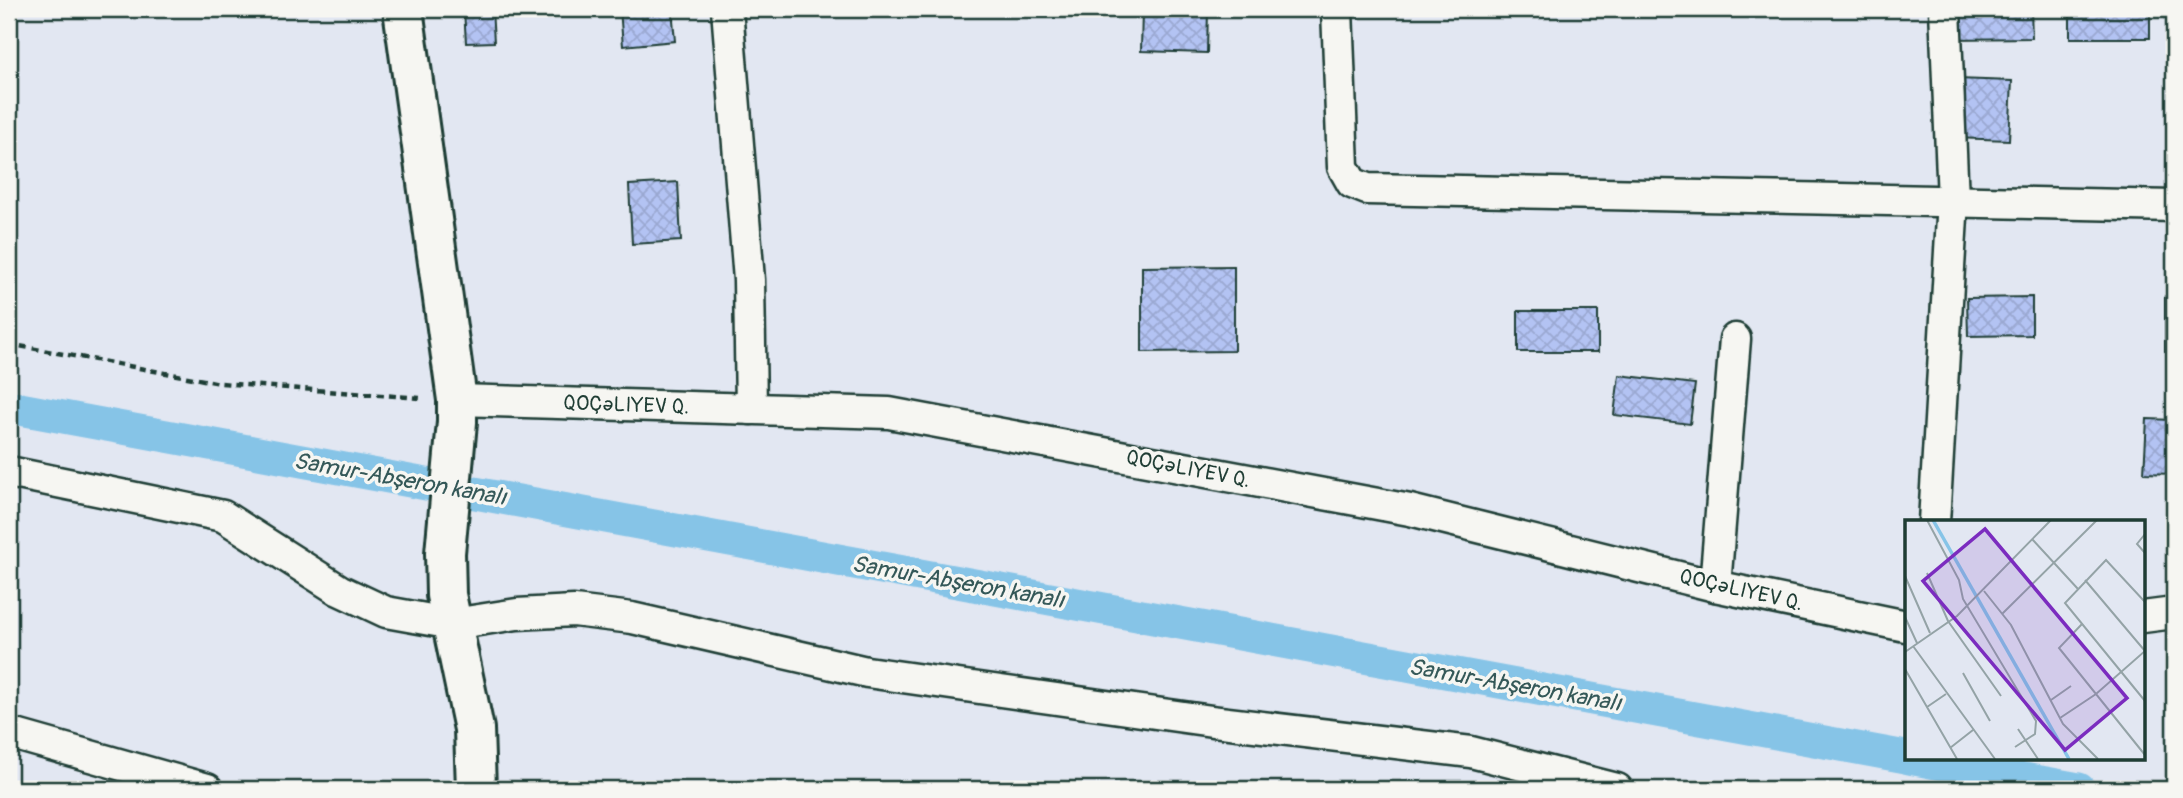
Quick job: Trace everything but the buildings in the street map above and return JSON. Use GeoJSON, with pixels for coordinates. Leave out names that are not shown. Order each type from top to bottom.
{"type":"FeatureCollection","features":[{"type":"Feature","properties":{"kind":"street"},"geometry":{"type":"LineString","coordinates":[[403,9],[457,400],[445,553],[446,594],[474,729],[476,789]]}},
{"type":"Feature","properties":{"kind":"street"},"geometry":{"type":"LineString","coordinates":[[727,9],[749,280],[751,409]]}},
{"type":"Feature","properties":{"kind":"street"},"geometry":{"type":"LineString","coordinates":[[1337,9],[1343,167],[1352,183],[1367,189],[2174,206]]}},
{"type":"Feature","properties":{"kind":"street"},"geometry":{"type":"LineString","coordinates":[[1934,520],[1952,200],[1945,9]]}},
{"type":"Feature","properties":{"kind":"street"},"geometry":{"type":"LineString","coordinates":[[1715,586],[1735,339]]}},
{"type":"Feature","properties":{"kind":"street","name":"QOÇƏLIYEV Q."},"geometry":{"type":"LineString","coordinates":[[457,400],[889,413],[1410,510],[1715,586],[1905,626]]}},
{"type":"Feature","properties":{"kind":"street"},"geometry":{"type":"LineString","coordinates":[[9,472],[223,516],[339,590],[386,612],[453,624],[517,614],[574,611],[632,618],[867,672],[1212,721],[1471,752],[1617,789]]}},
{"type":"Feature","properties":{"kind":"street"},"geometry":{"type":"LineString","coordinates":[[2144,617],[2174,613]]}},
{"type":"Feature","properties":{"kind":"street"},"geometry":{"type":"LineString","coordinates":[[9,733],[207,789]]}},
{"type":"Feature","properties":{"kind":"path"},"geometry":{"type":"LineString","coordinates":[[9,344],[220,383],[457,400]]}},
{"type":"Feature","properties":{"kind":"waterway","name":"Samur-Abşeron kanalı"},"geometry":{"type":"LineString","coordinates":[[9,407],[1905,757]]}},
{"type":"Feature","properties":{"kind":"waterway","name":"Samur-Abşeron kanalı"},"geometry":{"type":"LineString","coordinates":[[1920,760],[2079,789]]}}]}
